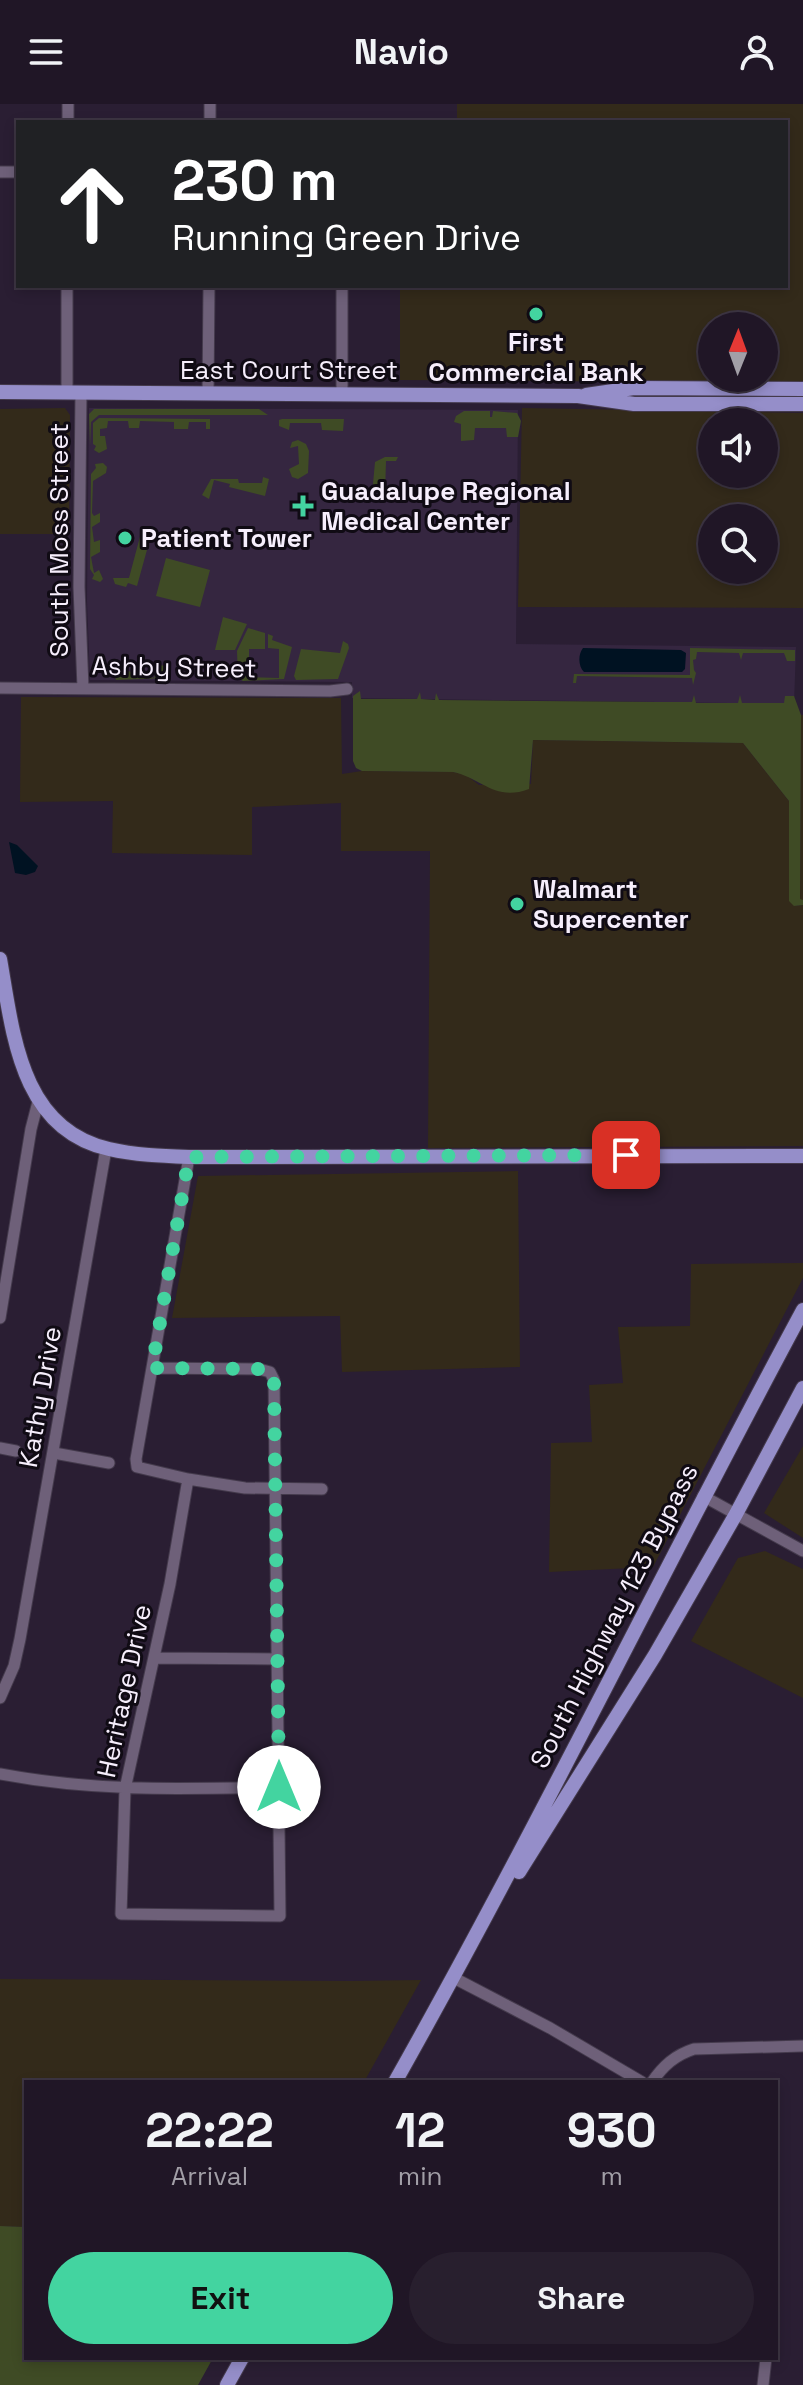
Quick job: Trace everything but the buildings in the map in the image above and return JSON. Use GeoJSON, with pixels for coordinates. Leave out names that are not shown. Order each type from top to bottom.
{"type":"FeatureCollection","features":[{"type":"Feature","properties":{"kind":"main road","name":"East Court Street"},"geometry":{"type":"LineString","coordinates":[[578,396],[634,388],[803,389]]}},
{"type":"Feature","properties":{"kind":"main road","name":"East Court Street"},"geometry":{"type":"LineString","coordinates":[[0,392],[578,396],[634,404],[803,404]]}},
{"type":"Feature","properties":{"kind":"main road"},"geometry":{"type":"LineString","coordinates":[[0,959],[23,1068],[38,1102],[77,1135],[106,1149],[189,1157],[803,1156]]}},
{"type":"Feature","properties":{"kind":"main road","name":"South Highway 123 Bypass"},"geometry":{"type":"LineString","coordinates":[[396,2080],[471,1946],[703,1496],[803,1310]]}},
{"type":"Feature","properties":{"kind":"main road","name":"South Highway 123 Bypass"},"geometry":{"type":"LineString","coordinates":[[471,1946],[655,1655],[736,1514],[803,1388]]}},
{"type":"Feature","properties":{"kind":"main road"},"geometry":{"type":"LineString","coordinates":[[227,2385],[241,2360]]}},
{"type":"Feature","properties":{"kind":"street","name":"South Moss Street"},"geometry":{"type":"LineString","coordinates":[[67,288],[74,392],[83,688]]}},
{"type":"Feature","properties":{"kind":"street"},"geometry":{"type":"LineString","coordinates":[[208,394],[209,288]]}},
{"type":"Feature","properties":{"kind":"street"},"geometry":{"type":"LineString","coordinates":[[342,288],[342,394]]}},
{"type":"Feature","properties":{"kind":"street","name":"Ashby Street"},"geometry":{"type":"LineString","coordinates":[[0,688],[347,689]]}},
{"type":"Feature","properties":{"kind":"street"},"geometry":{"type":"LineString","coordinates":[[0,1318],[38,1102]]}},
{"type":"Feature","properties":{"kind":"street","name":"Kathy Drive"},"geometry":{"type":"LineString","coordinates":[[0,1698],[14,1666],[20,1639],[106,1149]]}},
{"type":"Feature","properties":{"kind":"street"},"geometry":{"type":"LineString","coordinates":[[189,1157],[137,1467],[245,1488],[322,1489]]}},
{"type":"Feature","properties":{"kind":"street"},"geometry":{"type":"LineString","coordinates":[[0,1774],[54,1784],[125,1789],[279,1787],[274,1380],[270,1372],[259,1369],[152,1368]]}},
{"type":"Feature","properties":{"kind":"street"},"geometry":{"type":"LineString","coordinates":[[0,1448],[16,1451]]}},
{"type":"Feature","properties":{"kind":"street"},"geometry":{"type":"LineString","coordinates":[[54,1453],[109,1463]]}},
{"type":"Feature","properties":{"kind":"street","name":"Heritage Drive"},"geometry":{"type":"LineString","coordinates":[[188,1479],[155,1658],[125,1789],[121,1914],[280,1916],[279,1787]]}},
{"type":"Feature","properties":{"kind":"street"},"geometry":{"type":"LineString","coordinates":[[703,1496],[803,1551]]}},
{"type":"Feature","properties":{"kind":"street"},"geometry":{"type":"LineString","coordinates":[[155,1658],[278,1659]]}},
{"type":"Feature","properties":{"kind":"street"},"geometry":{"type":"LineString","coordinates":[[454,1978],[550,2028],[639,2080]]}},
{"type":"Feature","properties":{"kind":"street"},"geometry":{"type":"LineString","coordinates":[[654,2080],[668,2062],[680,2053],[694,2049],[803,2046]]}},
{"type":"Feature","properties":{"kind":"street"},"geometry":{"type":"LineString","coordinates":[[763,2385],[766,2360]]}},
{"type":"Feature","properties":{"kind":"shaded area"},"geometry":{"type":"Polygon","coordinates":[[[457,104],[803,104],[803,383],[778,383],[778,312],[698,312],[698,382],[400,380],[400,288],[788,288],[788,120],[457,120],[457,104]]]}},
{"type":"Feature","properties":{"kind":"shaded area"},"geometry":{"type":"Polygon","coordinates":[[[65,408],[70,415],[69,534],[0,534],[0,409],[65,408]]]}},
{"type":"Feature","properties":{"kind":"shaded area","name":"Guadalupe Regional Medical Center"},"geometry":{"type":"Polygon","coordinates":[[[89,408],[518,410],[516,644],[796,647],[794,704],[352,698],[352,682],[90,680],[87,601],[89,408]]]}},
{"type":"Feature","properties":{"kind":"shaded area"},"geometry":{"type":"Polygon","coordinates":[[[522,408],[698,411],[698,488],[778,488],[778,413],[803,413],[803,608],[518,607],[522,408]]]}},
{"type":"Feature","properties":{"kind":"shaded area"},"geometry":{"type":"Polygon","coordinates":[[[21,697],[341,698],[342,774],[362,771],[453,772],[466,775],[479,785],[531,784],[533,740],[743,743],[789,801],[794,906],[803,905],[803,1146],[428,1148],[430,851],[341,851],[341,803],[252,807],[252,855],[112,853],[113,801],[20,802],[21,697]]]}},
{"type":"Feature","properties":{"kind":"shaded area"},"geometry":{"type":"Polygon","coordinates":[[[803,715],[803,900],[800,900],[803,715]]]}},
{"type":"Feature","properties":{"kind":"shaded area"},"geometry":{"type":"Polygon","coordinates":[[[518,1171],[520,1367],[342,1372],[340,1316],[172,1318],[198,1176],[518,1171]]]}},
{"type":"Feature","properties":{"kind":"shaded area"},"geometry":{"type":"Polygon","coordinates":[[[803,1263],[803,1278],[653,1567],[549,1572],[551,1443],[592,1442],[589,1385],[623,1383],[618,1327],[690,1326],[691,1264],[803,1263]]]}},
{"type":"Feature","properties":{"kind":"shaded area"},"geometry":{"type":"Polygon","coordinates":[[[803,1446],[803,1538],[764,1513],[803,1446]]]}},
{"type":"Feature","properties":{"kind":"shaded area"},"geometry":{"type":"Polygon","coordinates":[[[765,1551],[803,1569],[803,1698],[691,1641],[738,1558],[765,1551]]]}},
{"type":"Feature","properties":{"kind":"shaded area"},"geometry":{"type":"Polygon","coordinates":[[[0,1979],[421,1980],[365,2080],[24,2080],[24,2227],[0,2226],[0,1979]]]}},
{"type":"Feature","properties":{"kind":"green space"},"geometry":{"type":"Polygon","coordinates":[[[94,409],[259,409],[268,415],[99,415],[91,422],[90,446],[89,414],[94,409]]]}},
{"type":"Feature","properties":{"kind":"green space"},"geometry":{"type":"Polygon","coordinates":[[[464,411],[490,411],[490,417],[493,411],[517,413],[521,421],[518,437],[507,437],[506,428],[475,428],[474,440],[461,441],[461,424],[454,422],[456,416],[464,411]]]}},
{"type":"Feature","properties":{"kind":"green space"},"geometry":{"type":"Polygon","coordinates":[[[99,418],[210,419],[210,429],[206,429],[206,422],[189,422],[188,429],[174,429],[174,422],[140,421],[139,428],[129,428],[128,421],[108,421],[107,428],[100,429],[100,436],[105,436],[107,449],[99,453],[94,450],[93,423],[99,418]]]}},
{"type":"Feature","properties":{"kind":"green space"},"geometry":{"type":"Polygon","coordinates":[[[282,419],[344,419],[343,431],[322,430],[321,423],[290,423],[289,430],[279,426],[282,419]]]}},
{"type":"Feature","properties":{"kind":"green space"},"geometry":{"type":"Polygon","coordinates":[[[298,440],[306,444],[309,451],[308,473],[298,479],[292,477],[289,469],[299,464],[298,446],[290,448],[292,442],[298,440]]]}},
{"type":"Feature","properties":{"kind":"green space"},"geometry":{"type":"Polygon","coordinates":[[[385,457],[398,457],[396,461],[386,461],[385,494],[375,489],[373,484],[375,462],[385,457]]]}},
{"type":"Feature","properties":{"kind":"green space"},"geometry":{"type":"Polygon","coordinates":[[[103,463],[107,467],[106,473],[93,481],[92,513],[94,516],[100,513],[100,522],[92,527],[94,542],[100,540],[100,552],[91,557],[94,573],[99,570],[103,579],[100,582],[92,579],[94,575],[90,569],[91,474],[96,468],[95,464],[103,463]]]}},
{"type":"Feature","properties":{"kind":"green space"},"geometry":{"type":"Polygon","coordinates":[[[263,477],[269,479],[265,496],[214,480],[209,499],[202,495],[211,479],[262,483],[263,477]]]}},
{"type":"Feature","properties":{"kind":"green space"},"geometry":{"type":"Polygon","coordinates":[[[179,530],[215,537],[212,550],[176,540],[179,530]]]}},
{"type":"Feature","properties":{"kind":"green space"},"geometry":{"type":"Polygon","coordinates":[[[141,533],[153,537],[137,586],[115,584],[113,578],[129,578],[141,533]]]}},
{"type":"Feature","properties":{"kind":"green space"},"geometry":{"type":"Polygon","coordinates":[[[166,558],[210,570],[200,607],[156,596],[166,558]]]}},
{"type":"Feature","properties":{"kind":"green space"},"geometry":{"type":"Polygon","coordinates":[[[223,617],[247,624],[235,650],[215,650],[223,617]]]}},
{"type":"Feature","properties":{"kind":"green space"},"geometry":{"type":"Polygon","coordinates":[[[248,628],[265,633],[265,649],[249,649],[249,677],[279,678],[279,649],[268,648],[268,634],[273,636],[272,640],[292,647],[284,679],[243,681],[238,678],[237,651],[248,628]]]}},
{"type":"Feature","properties":{"kind":"green space"},"geometry":{"type":"Polygon","coordinates":[[[343,641],[349,648],[338,679],[296,680],[294,676],[301,649],[340,653],[343,641]]]}},
{"type":"Feature","properties":{"kind":"green space"},"geometry":{"type":"Polygon","coordinates":[[[690,648],[795,650],[795,661],[787,661],[784,653],[743,653],[741,660],[739,653],[697,652],[693,660],[696,673],[693,685],[692,678],[577,676],[576,683],[573,683],[574,674],[690,675],[690,648]]]}},
{"type":"Feature","properties":{"kind":"green space"},"geometry":{"type":"Polygon","coordinates":[[[158,665],[171,669],[169,678],[116,680],[115,678],[117,668],[154,678],[158,665]]]}},
{"type":"Feature","properties":{"kind":"green space"},"geometry":{"type":"Polygon","coordinates":[[[360,691],[361,699],[417,699],[420,692],[421,699],[435,700],[436,693],[439,700],[656,702],[692,702],[694,695],[696,703],[738,703],[740,695],[742,703],[784,703],[785,696],[794,696],[801,715],[800,899],[803,905],[794,906],[789,901],[789,801],[743,743],[533,740],[529,789],[507,793],[453,772],[362,771],[356,768],[353,761],[353,696],[360,691]]]}},
{"type":"Feature","properties":{"kind":"green space"},"geometry":{"type":"Polygon","coordinates":[[[0,2226],[24,2227],[24,2360],[212,2360],[198,2385],[0,2385],[0,2226]]]}},
{"type":"Feature","properties":{"kind":"water"},"geometry":{"type":"Polygon","coordinates":[[[583,648],[681,650],[686,653],[685,669],[682,672],[584,672],[579,660],[583,648]]]}},
{"type":"Feature","properties":{"kind":"water"},"geometry":{"type":"Polygon","coordinates":[[[9,842],[17,845],[38,866],[35,872],[26,875],[15,873],[9,842]]]}},
{"type":"Feature","properties":{"kind":"place","name":"First Commercial Bank"},"geometry":{"type":"Point","coordinates":[536,314]}},
{"type":"Feature","properties":{"kind":"place","name":"Guadalupe Regional Medical Center"},"geometry":{"type":"Point","coordinates":[303,506]}},
{"type":"Feature","properties":{"kind":"place","name":"Patient Tower"},"geometry":{"type":"Point","coordinates":[125,538]}},
{"type":"Feature","properties":{"kind":"place","name":"Walmart Supercenter"},"geometry":{"type":"Point","coordinates":[517,904]}},
{"type":"Feature","properties":{"kind":"route"},"geometry":{"type":"LineString","coordinates":[[279,1787],[274,1380],[270,1372],[259,1369],[152,1368],[189,1157],[626,1155]]}}]}
